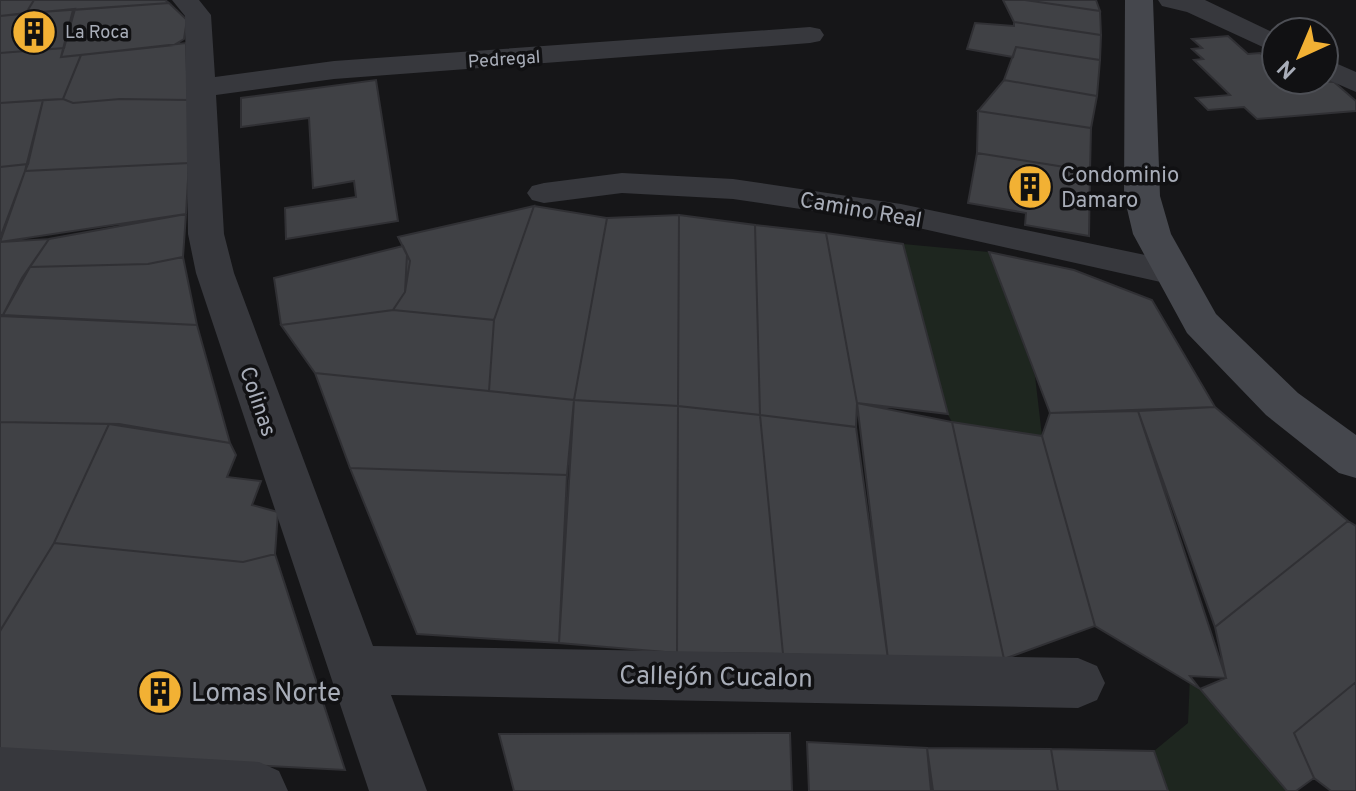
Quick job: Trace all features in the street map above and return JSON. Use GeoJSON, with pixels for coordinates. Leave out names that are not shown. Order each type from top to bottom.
{"type":"FeatureCollection","features":[{"type":"Feature","properties":{"kind":"street","name":"Colinas"},"geometry":{"type":"LineString","coordinates":[[185,0],[198,15],[206,234],[215,273],[398,791]]}},
{"type":"Feature","properties":{"kind":"street"},"geometry":{"type":"LineString","coordinates":[[1139,0],[1142,196],[1152,234],[1201,323],[1282,404],[1356,460]]}},
{"type":"Feature","properties":{"kind":"street"},"geometry":{"type":"LineString","coordinates":[[1171,0],[1196,6],[1260,37]]}},
{"type":"Feature","properties":{"kind":"street","name":"Pedregal"},"geometry":{"type":"LineString","coordinates":[[199,88],[334,70],[810,35]]}},
{"type":"Feature","properties":{"kind":"street","name":"Camino Real"},"geometry":{"type":"LineString","coordinates":[[544,193],[622,183],[733,189],[901,214],[1174,273]]}},
{"type":"Feature","properties":{"kind":"street","name":"Callejón Cucalon"},"geometry":{"type":"LineString","coordinates":[[354,670],[1078,683]]}},
{"type":"Feature","properties":{"kind":"street"},"geometry":{"type":"LineString","coordinates":[[0,775],[259,791]]}},
{"type":"Feature","properties":{"kind":"shaded area"},"geometry":{"type":"Polygon","coordinates":[[[903,244],[989,252],[1035,376],[1042,436],[952,422],[938,397],[903,244]]]}},
{"type":"Feature","properties":{"kind":"shaded area"},"geometry":{"type":"Polygon","coordinates":[[[1190,676],[1287,791],[1168,791],[1154,751],[1188,723],[1190,676]]]}},
{"type":"Feature","properties":{"kind":"building"},"geometry":{"type":"Polygon","coordinates":[[[0,0],[34,0],[26,13],[0,16],[0,0]]]}},
{"type":"Feature","properties":{"kind":"building"},"geometry":{"type":"Polygon","coordinates":[[[34,0],[165,0],[169,3],[26,13],[34,0]]]}},
{"type":"Feature","properties":{"kind":"building"},"geometry":{"type":"Polygon","coordinates":[[[1003,0],[1025,0],[1100,11],[1101,35],[1014,22],[1003,0]]]}},
{"type":"Feature","properties":{"kind":"building"},"geometry":{"type":"Polygon","coordinates":[[[1025,0],[1096,0],[1100,11],[1025,0]]]}},
{"type":"Feature","properties":{"kind":"building"},"geometry":{"type":"Polygon","coordinates":[[[169,3],[187,20],[184,39],[174,45],[61,57],[73,10],[169,3]]]}},
{"type":"Feature","properties":{"kind":"building","name":"La Roca"},"geometry":{"type":"Polygon","coordinates":[[[75,9],[64,48],[0,53],[0,16],[75,9]]]}},
{"type":"Feature","properties":{"kind":"building"},"geometry":{"type":"Polygon","coordinates":[[[1014,22],[1101,35],[1100,60],[1016,47],[1013,57],[967,49],[975,23],[1014,26],[1014,22]]]}},
{"type":"Feature","properties":{"kind":"building"},"geometry":{"type":"Polygon","coordinates":[[[1228,36],[1248,54],[1260,53],[1260,96],[1340,96],[1340,87],[1356,101],[1356,111],[1257,119],[1244,107],[1208,110],[1196,98],[1230,95],[1194,60],[1203,59],[1192,49],[1202,48],[1192,39],[1228,36]]]}},
{"type":"Feature","properties":{"kind":"building"},"geometry":{"type":"Polygon","coordinates":[[[186,43],[188,100],[120,99],[73,103],[63,99],[81,55],[186,43]]]}},
{"type":"Feature","properties":{"kind":"building"},"geometry":{"type":"Polygon","coordinates":[[[1016,47],[1100,60],[1097,96],[1004,80],[1016,47]]]}},
{"type":"Feature","properties":{"kind":"building"},"geometry":{"type":"Polygon","coordinates":[[[64,48],[61,57],[81,55],[63,99],[0,103],[0,53],[64,48]]]}},
{"type":"Feature","properties":{"kind":"building"},"geometry":{"type":"Polygon","coordinates":[[[376,80],[398,221],[286,239],[285,208],[356,197],[354,181],[313,188],[309,118],[241,127],[241,98],[376,80]]]}},
{"type":"Feature","properties":{"kind":"building"},"geometry":{"type":"Polygon","coordinates":[[[1004,80],[1097,96],[1091,128],[978,111],[1004,80]]]}},
{"type":"Feature","properties":{"kind":"building"},"geometry":{"type":"Polygon","coordinates":[[[63,99],[73,103],[120,99],[188,100],[189,163],[25,171],[43,100],[63,99]]]}},
{"type":"Feature","properties":{"kind":"building"},"geometry":{"type":"Polygon","coordinates":[[[43,100],[28,164],[0,167],[0,103],[43,100]]]}},
{"type":"Feature","properties":{"kind":"building"},"geometry":{"type":"Polygon","coordinates":[[[978,111],[1091,128],[1090,171],[977,153],[978,111]]]}},
{"type":"Feature","properties":{"kind":"building","name":"Condominio Damaro"},"geometry":{"type":"Polygon","coordinates":[[[977,153],[1090,171],[1089,236],[1025,225],[1026,213],[968,203],[977,153]]]}},
{"type":"Feature","properties":{"kind":"building"},"geometry":{"type":"Polygon","coordinates":[[[189,163],[186,214],[0,242],[25,171],[189,163]]]}},
{"type":"Feature","properties":{"kind":"building"},"geometry":{"type":"Polygon","coordinates":[[[28,164],[25,171],[0,238],[0,167],[28,164]]]}},
{"type":"Feature","properties":{"kind":"building"},"geometry":{"type":"Polygon","coordinates":[[[534,206],[494,320],[393,310],[405,292],[407,255],[398,237],[534,206]]]}},
{"type":"Feature","properties":{"kind":"building"},"geometry":{"type":"Polygon","coordinates":[[[534,206],[607,218],[574,400],[489,391],[494,320],[534,206]]]}},
{"type":"Feature","properties":{"kind":"building"},"geometry":{"type":"Polygon","coordinates":[[[186,214],[183,257],[148,264],[30,267],[49,239],[186,214]]]}},
{"type":"Feature","properties":{"kind":"building"},"geometry":{"type":"Polygon","coordinates":[[[679,215],[755,225],[760,415],[678,406],[679,215]]]}},
{"type":"Feature","properties":{"kind":"building"},"geometry":{"type":"Polygon","coordinates":[[[679,215],[678,406],[574,400],[607,218],[679,215]]]}},
{"type":"Feature","properties":{"kind":"building"},"geometry":{"type":"Polygon","coordinates":[[[755,225],[826,233],[857,403],[856,427],[760,415],[755,225]]]}},
{"type":"Feature","properties":{"kind":"building"},"geometry":{"type":"Polygon","coordinates":[[[826,233],[903,244],[948,414],[857,403],[826,233]]]}},
{"type":"Feature","properties":{"kind":"building"},"geometry":{"type":"Polygon","coordinates":[[[49,239],[22,278],[3,315],[0,315],[0,242],[49,239]]]}},
{"type":"Feature","properties":{"kind":"building"},"geometry":{"type":"Polygon","coordinates":[[[403,246],[410,261],[405,292],[393,310],[281,325],[274,278],[403,246]]]}},
{"type":"Feature","properties":{"kind":"building"},"geometry":{"type":"Polygon","coordinates":[[[989,252],[1074,270],[1152,300],[1215,407],[1050,413],[989,252]]]}},
{"type":"Feature","properties":{"kind":"building"},"geometry":{"type":"Polygon","coordinates":[[[183,257],[197,325],[3,315],[30,267],[148,264],[183,257]]]}},
{"type":"Feature","properties":{"kind":"building"},"geometry":{"type":"Polygon","coordinates":[[[393,310],[494,320],[489,391],[315,373],[281,325],[393,310]]]}},
{"type":"Feature","properties":{"kind":"building"},"geometry":{"type":"Polygon","coordinates":[[[0,316],[197,325],[230,443],[119,424],[0,422],[0,316]]]}},
{"type":"Feature","properties":{"kind":"building"},"geometry":{"type":"Polygon","coordinates":[[[315,373],[574,400],[567,475],[350,468],[315,373]]]}},
{"type":"Feature","properties":{"kind":"building"},"geometry":{"type":"Polygon","coordinates":[[[574,400],[678,406],[677,653],[559,643],[574,400]]]}},
{"type":"Feature","properties":{"kind":"building"},"geometry":{"type":"Polygon","coordinates":[[[857,403],[952,422],[1004,659],[888,659],[857,403]]]}},
{"type":"Feature","properties":{"kind":"building"},"geometry":{"type":"Polygon","coordinates":[[[678,406],[760,415],[783,654],[677,653],[678,406]]]}},
{"type":"Feature","properties":{"kind":"building"},"geometry":{"type":"Polygon","coordinates":[[[1215,407],[1348,521],[1215,627],[1138,411],[1215,407]]]}},
{"type":"Feature","properties":{"kind":"building"},"geometry":{"type":"Polygon","coordinates":[[[1138,411],[1226,678],[1190,676],[1200,689],[1095,626],[1042,436],[1050,413],[1138,411]]]}},
{"type":"Feature","properties":{"kind":"building"},"geometry":{"type":"Polygon","coordinates":[[[760,415],[856,427],[888,659],[783,654],[760,415]]]}},
{"type":"Feature","properties":{"kind":"building"},"geometry":{"type":"Polygon","coordinates":[[[0,422],[109,424],[54,543],[0,631],[0,422]]]}},
{"type":"Feature","properties":{"kind":"building"},"geometry":{"type":"Polygon","coordinates":[[[952,422],[1042,436],[1095,626],[1004,659],[952,422]]]}},
{"type":"Feature","properties":{"kind":"building"},"geometry":{"type":"Polygon","coordinates":[[[109,424],[230,443],[236,455],[227,477],[261,481],[252,505],[278,512],[275,554],[243,562],[54,543],[109,424]]]}},
{"type":"Feature","properties":{"kind":"building"},"geometry":{"type":"Polygon","coordinates":[[[350,468],[567,475],[559,643],[417,634],[350,468]]]}},
{"type":"Feature","properties":{"kind":"building"},"geometry":{"type":"Polygon","coordinates":[[[1348,521],[1356,526],[1356,682],[1294,733],[1314,778],[1296,791],[1287,791],[1200,689],[1226,678],[1215,627],[1348,521]]]}},
{"type":"Feature","properties":{"kind":"building","name":"Lomas Norte"},"geometry":{"type":"Polygon","coordinates":[[[54,543],[243,562],[275,554],[345,770],[0,752],[0,631],[54,543]]]}},
{"type":"Feature","properties":{"kind":"building"},"geometry":{"type":"Polygon","coordinates":[[[1356,682],[1356,791],[1331,791],[1314,778],[1294,733],[1356,682]]]}},
{"type":"Feature","properties":{"kind":"building"},"geometry":{"type":"Polygon","coordinates":[[[790,733],[792,791],[514,791],[499,734],[790,733]]]}},
{"type":"Feature","properties":{"kind":"building"},"geometry":{"type":"Polygon","coordinates":[[[807,742],[927,748],[931,791],[809,791],[807,742]]]}},
{"type":"Feature","properties":{"kind":"building"},"geometry":{"type":"Polygon","coordinates":[[[927,748],[1051,749],[1058,791],[933,791],[927,748]]]}},
{"type":"Feature","properties":{"kind":"building"},"geometry":{"type":"Polygon","coordinates":[[[1051,749],[1154,751],[1168,791],[1058,791],[1051,749]]]}},
{"type":"Feature","properties":{"kind":"place","name":"La Roca"},"geometry":{"type":"Point","coordinates":[34,32]}},
{"type":"Feature","properties":{"kind":"place","name":"Condominio Damaro"},"geometry":{"type":"Point","coordinates":[1030,187]}},
{"type":"Feature","properties":{"kind":"place","name":"Lomas Norte"},"geometry":{"type":"Point","coordinates":[160,692]}}]}
